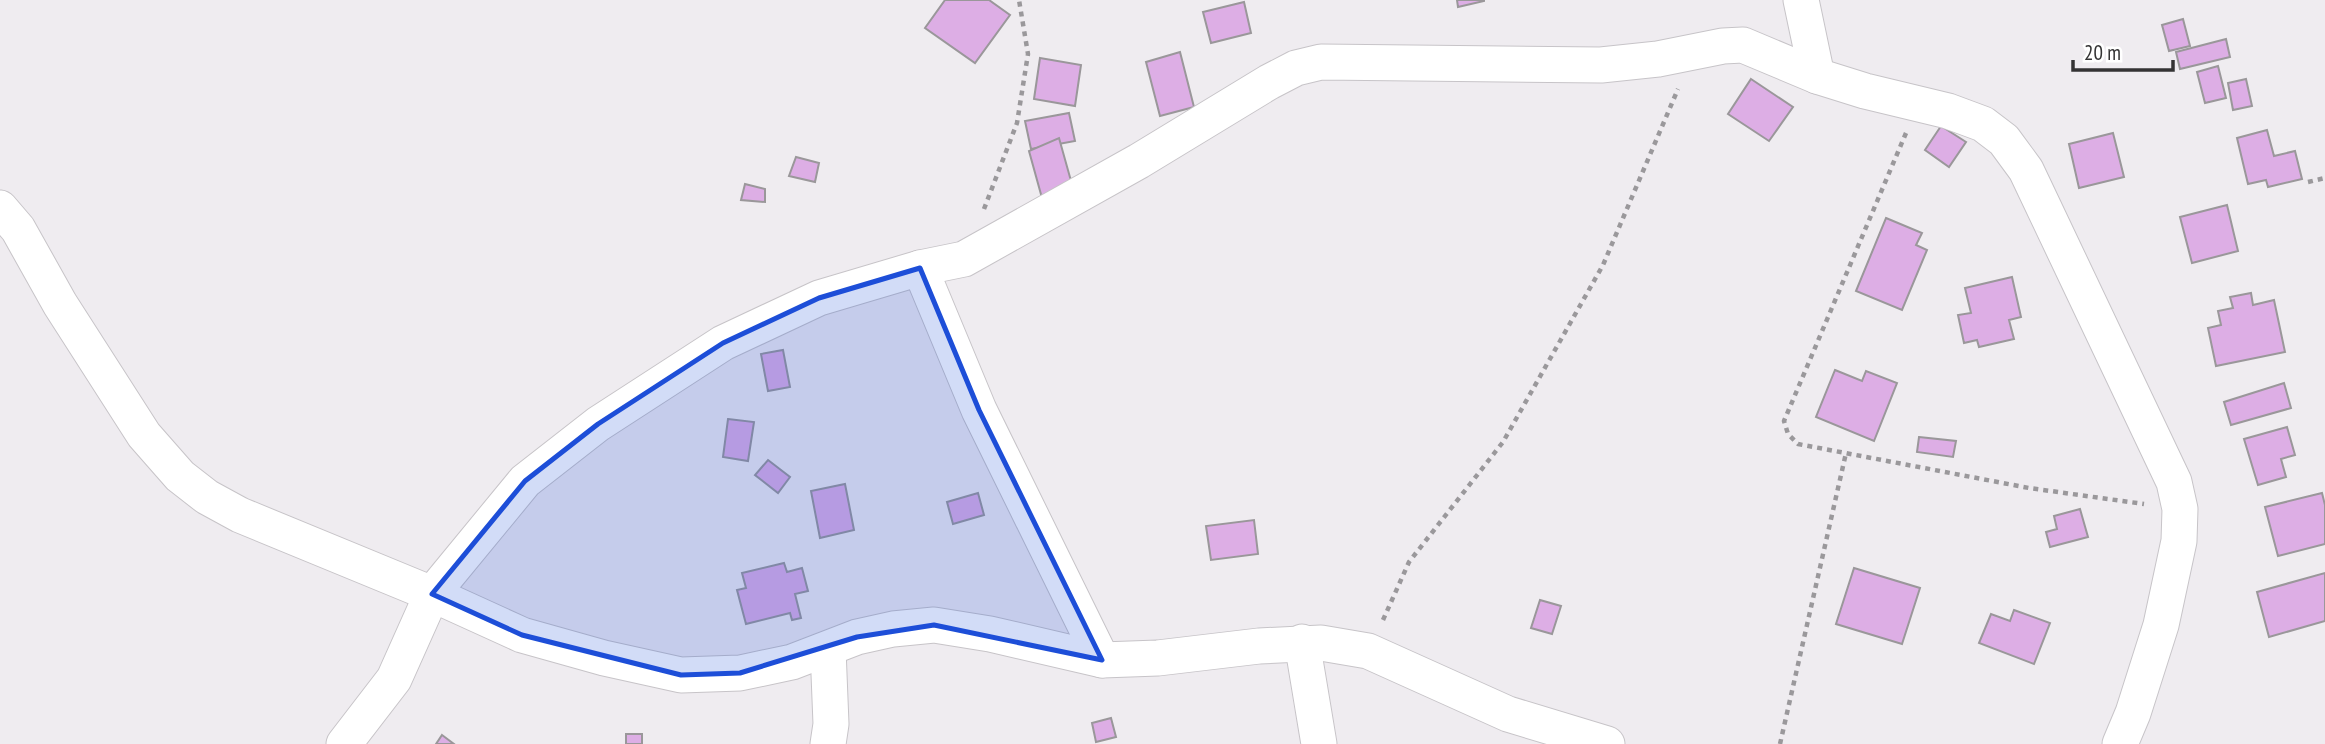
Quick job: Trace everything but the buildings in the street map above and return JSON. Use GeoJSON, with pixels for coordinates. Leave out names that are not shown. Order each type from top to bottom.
{"type":"FeatureCollection","features":[{"type":"Feature","properties":{"kind":"street"},"geometry":{"type":"LineString","coordinates":[[1801,0],[1818,76]]}},
{"type":"Feature","properties":{"kind":"street"},"geometry":{"type":"LineString","coordinates":[[344,744],[394,679],[432,594],[525,481],[598,424],[723,343],[819,298],[920,268],[964,259],[1297,68],[1321,62],[1601,65],[1658,60],[1743,44],[1818,76],[1948,111],[1983,124],[2004,140],[2026,170],[2174,482],[2179,509],[2179,541],[2161,625],[2133,713],[2120,744]]}},
{"type":"Feature","properties":{"kind":"street"},"geometry":{"type":"LineString","coordinates":[[0,208],[18,229],[60,304],[144,435],[180,476],[207,497],[240,515],[432,594],[522,635],[604,658],[681,675],[740,673],[792,662],[893,629],[934,625],[990,634],[1102,660],[1158,658],[1302,642],[1321,643],[1368,651],[1498,710],[1607,744]]}},
{"type":"Feature","properties":{"kind":"street"},"geometry":{"type":"LineString","coordinates":[[920,268],[979,410],[1102,660]]}},
{"type":"Feature","properties":{"kind":"street"},"geometry":{"type":"LineString","coordinates":[[1302,642],[1319,744]]}},
{"type":"Feature","properties":{"kind":"street"},"geometry":{"type":"LineString","coordinates":[[828,649],[831,724],[828,744]]}},
{"type":"Feature","properties":{"kind":"path"},"geometry":{"type":"LineString","coordinates":[[984,210],[1017,123],[1028,54],[1019,0]]}},
{"type":"Feature","properties":{"kind":"path"},"geometry":{"type":"LineString","coordinates":[[1368,651],[1409,562],[1503,442],[1603,265],[1694,52]]}},
{"type":"Feature","properties":{"kind":"path"},"geometry":{"type":"LineString","coordinates":[[1918,105],[1784,421],[1788,434],[1798,444],[2029,488],[2179,509]]}},
{"type":"Feature","properties":{"kind":"path"},"geometry":{"type":"LineString","coordinates":[[2308,183],[2325,178]]}},
{"type":"Feature","properties":{"kind":"path"},"geometry":{"type":"LineString","coordinates":[[1780,744],[1846,453]]}},
{"type":"Feature","properties":{"kind":"highlighted area"},"geometry":{"type":"Polygon","coordinates":[[[920,268],[979,410],[1102,660],[934,625],[857,637],[740,673],[681,675],[522,635],[432,594],[525,481],[598,424],[723,343],[819,298],[920,268]]]}}]}
